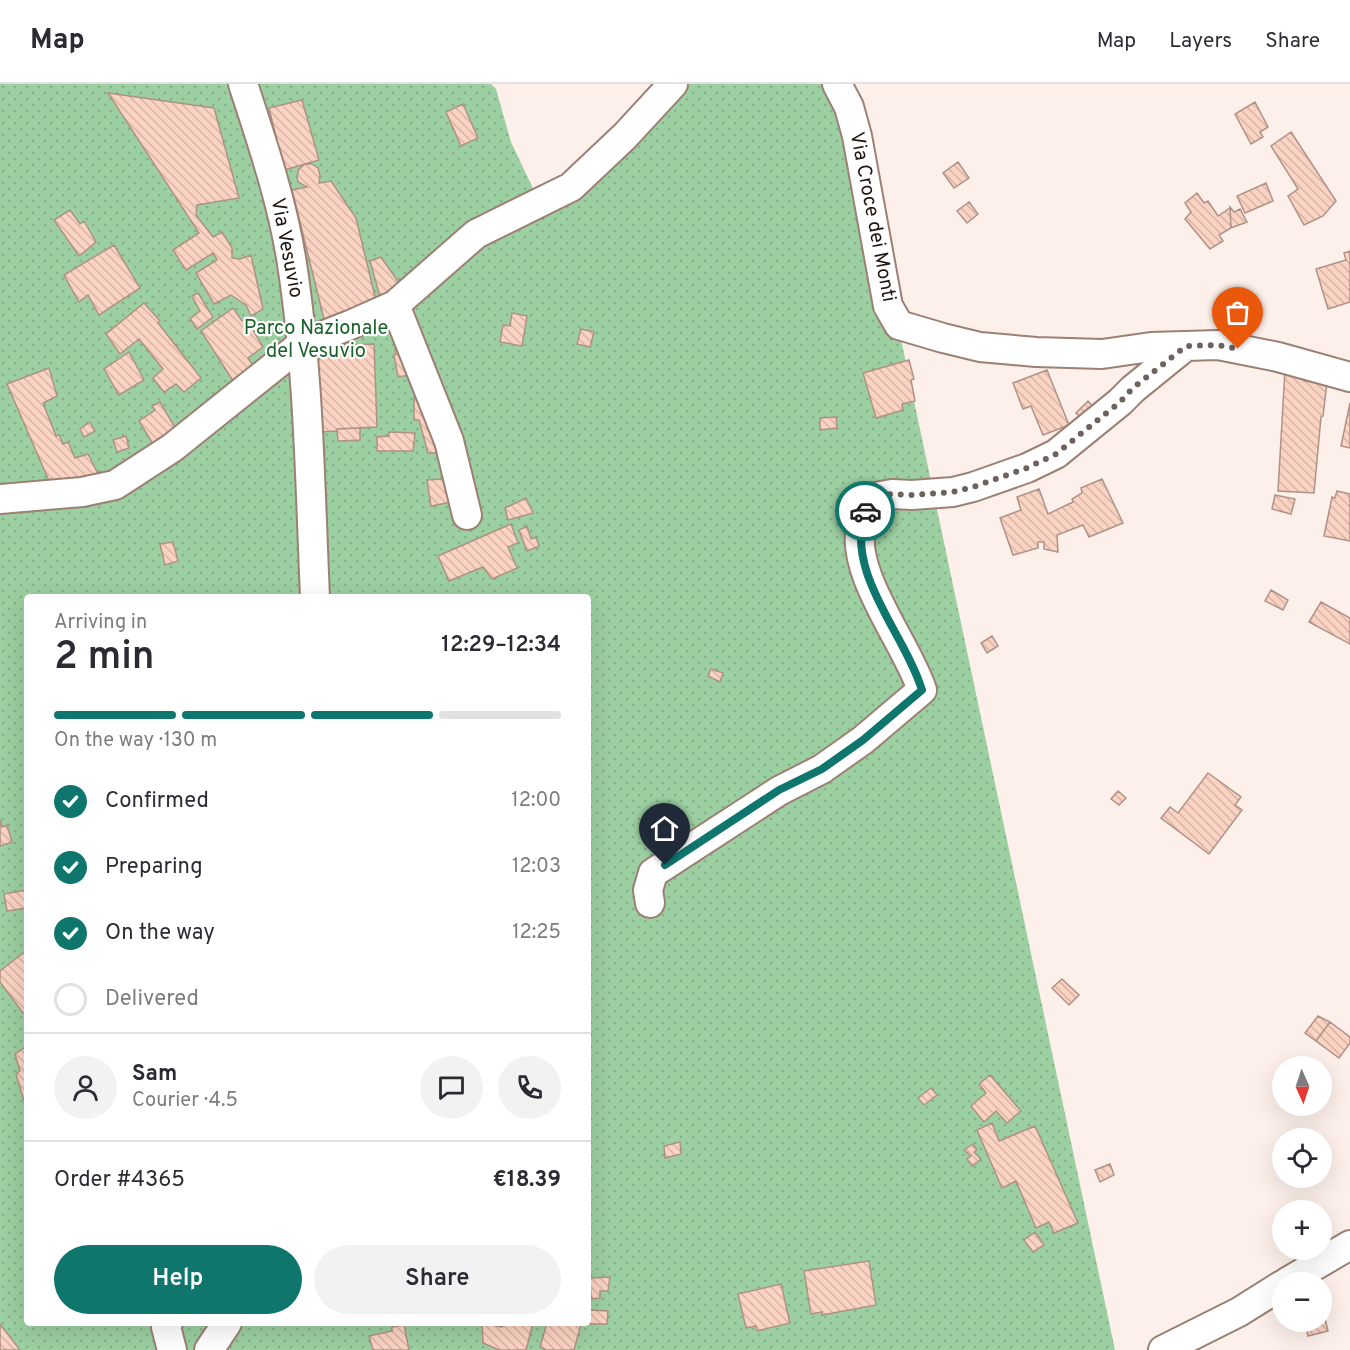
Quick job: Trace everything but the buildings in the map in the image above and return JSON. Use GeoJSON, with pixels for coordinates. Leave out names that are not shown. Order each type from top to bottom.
{"type":"FeatureCollection","features":[{"type":"Feature","properties":{"kind":"street","name":"Via Vesuvio"},"geometry":{"type":"LineString","coordinates":[[243,84],[266,154],[292,263],[302,344],[315,594]]}},
{"type":"Feature","properties":{"kind":"street"},"geometry":{"type":"LineString","coordinates":[[0,499],[82,492],[115,485],[172,448],[302,344],[395,304],[476,234],[571,187],[625,136],[673,84]]}},
{"type":"Feature","properties":{"kind":"street","name":"Via Croce dei Monti"},"geometry":{"type":"LineString","coordinates":[[837,84],[849,107],[857,136],[888,306],[899,325],[980,346],[1036,352],[1102,354],[1151,347],[1218,345],[1278,357],[1350,377]]}},
{"type":"Feature","properties":{"kind":"street"},"geometry":{"type":"LineString","coordinates":[[395,304],[449,441],[467,515]]}},
{"type":"Feature","properties":{"kind":"street"},"geometry":{"type":"LineString","coordinates":[[650,903],[648,890],[653,873],[779,790],[822,769],[863,740],[922,690],[918,677],[882,608],[861,555],[860,526],[866,509],[875,497],[891,494],[953,492],[1027,468],[1056,454],[1186,346]]}},
{"type":"Feature","properties":{"kind":"street"},"geometry":{"type":"LineString","coordinates":[[1304,1272],[1350,1245]]}},
{"type":"Feature","properties":{"kind":"street"},"geometry":{"type":"LineString","coordinates":[[1163,1350],[1239,1312],[1272,1291]]}},
{"type":"Feature","properties":{"kind":"street"},"geometry":{"type":"LineString","coordinates":[[166,1326],[172,1350]]}},
{"type":"Feature","properties":{"kind":"street"},"geometry":{"type":"LineString","coordinates":[[210,1350],[225,1326]]}},
{"type":"Feature","properties":{"kind":"green space","name":"Parco Nazionale del Vesuvio"},"geometry":{"type":"Polygon","coordinates":[[[0,84],[491,84],[496,89],[511,142],[539,201],[669,84],[851,84],[899,330],[1115,1350],[0,1350],[0,84]]]}},
{"type":"Feature","properties":{"kind":"way so far"},"geometry":{"type":"LineString","coordinates":[[865,511],[875,497],[891,494],[953,492],[1027,468],[1056,454],[1090,428],[1133,388],[1148,379],[1186,346],[1218,345],[1238,349]]}},
{"type":"Feature","properties":{"kind":"route"},"geometry":{"type":"LineString","coordinates":[[665,865],[779,790],[822,769],[863,740],[922,690],[918,677],[882,608],[861,555],[860,526],[865,511]]}}]}
